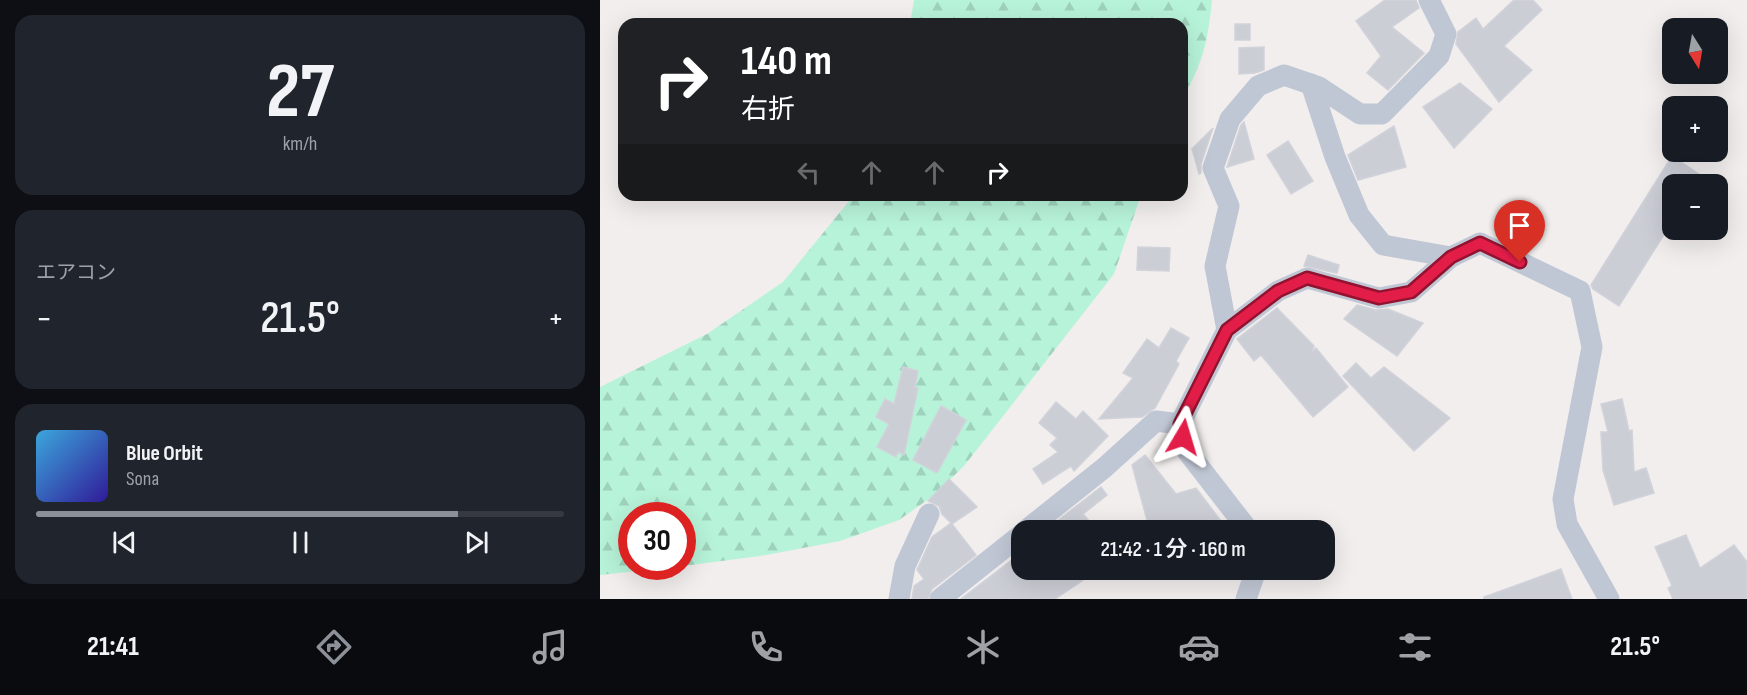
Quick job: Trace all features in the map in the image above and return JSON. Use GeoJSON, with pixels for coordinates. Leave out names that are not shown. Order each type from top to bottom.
{"type":"FeatureCollection","features":[{"type":"Feature","properties":{"kind":"street"},"geometry":{"type":"LineString","coordinates":[[1227,330],[1215,267],[1229,206],[1213,168],[1230,119],[1258,86],[1284,75],[1311,84],[1360,114],[1382,114],[1439,56],[1446,34],[1429,0]]}},
{"type":"Feature","properties":{"kind":"street"},"geometry":{"type":"LineString","coordinates":[[1311,84],[1335,157],[1359,215],[1383,245],[1451,257]]}},
{"type":"Feature","properties":{"kind":"street"},"geometry":{"type":"LineString","coordinates":[[1241,520],[1187,451],[1180,424],[1227,330],[1278,291],[1307,278],[1379,298],[1411,292],[1451,257],[1480,243],[1580,291],[1592,347],[1563,499],[1567,524],[1609,599]]}},
{"type":"Feature","properties":{"kind":"street"},"geometry":{"type":"LineString","coordinates":[[1039,520],[1104,468],[1156,421],[1180,424]]}},
{"type":"Feature","properties":{"kind":"street"},"geometry":{"type":"LineString","coordinates":[[899,599],[905,566],[929,514]]}},
{"type":"Feature","properties":{"kind":"street"},"geometry":{"type":"LineString","coordinates":[[940,599],[1011,543]]}},
{"type":"Feature","properties":{"kind":"street"},"geometry":{"type":"LineString","coordinates":[[1245,599],[1252,580]]}},
{"type":"Feature","properties":{"kind":"green space"},"geometry":{"type":"Polygon","coordinates":[[[914,0],[1212,0],[1203,51],[1188,87],[1188,18],[911,18],[914,0]]]}},
{"type":"Feature","properties":{"kind":"green space"},"geometry":{"type":"Polygon","coordinates":[[[849,201],[1139,201],[1114,274],[964,466],[933,496],[899,520],[840,541],[760,556],[696,564],[696,502],[618,502],[618,573],[600,575],[600,387],[707,334],[783,282],[849,201]]]}},
{"type":"Feature","properties":{"kind":"building"},"geometry":{"type":"Polygon","coordinates":[[[1385,0],[1416,0],[1419,8],[1392,27],[1424,53],[1388,90],[1367,73],[1381,56],[1356,21],[1385,0]]]}},
{"type":"Feature","properties":{"kind":"building"},"geometry":{"type":"Polygon","coordinates":[[[1514,0],[1533,0],[1542,10],[1504,46],[1532,70],[1499,102],[1456,44],[1458,32],[1476,18],[1483,29],[1514,0]]]}},
{"type":"Feature","properties":{"kind":"building"},"geometry":{"type":"Polygon","coordinates":[[[1235,24],[1250,24],[1250,40],[1235,40],[1235,24]]]}},
{"type":"Feature","properties":{"kind":"building"},"geometry":{"type":"Polygon","coordinates":[[[1264,47],[1264,70],[1239,74],[1239,48],[1264,47]]]}},
{"type":"Feature","properties":{"kind":"building"},"geometry":{"type":"Polygon","coordinates":[[[1460,83],[1492,109],[1454,148],[1423,107],[1460,83]]]}},
{"type":"Feature","properties":{"kind":"building"},"geometry":{"type":"Polygon","coordinates":[[[1244,122],[1254,159],[1227,167],[1241,125],[1244,122]]]}},
{"type":"Feature","properties":{"kind":"building"},"geometry":{"type":"Polygon","coordinates":[[[1394,126],[1406,167],[1358,180],[1348,155],[1394,126]]]}},
{"type":"Feature","properties":{"kind":"building"},"geometry":{"type":"Polygon","coordinates":[[[1213,128],[1201,164],[1201,173],[1199,174],[1192,149],[1213,128]]]}},
{"type":"Feature","properties":{"kind":"building"},"geometry":{"type":"Polygon","coordinates":[[[1288,141],[1313,181],[1291,194],[1267,155],[1288,141]]]}},
{"type":"Feature","properties":{"kind":"building"},"geometry":{"type":"Polygon","coordinates":[[[1668,162],[1681,162],[1699,174],[1662,174],[1662,238],[1619,306],[1593,289],[1591,285],[1668,162]]]}},
{"type":"Feature","properties":{"kind":"building"},"geometry":{"type":"Polygon","coordinates":[[[1138,247],[1170,248],[1169,271],[1137,270],[1138,247]]]}},
{"type":"Feature","properties":{"kind":"building"},"geometry":{"type":"Polygon","coordinates":[[[1308,255],[1339,265],[1337,273],[1304,266],[1308,255]]]}},
{"type":"Feature","properties":{"kind":"building"},"geometry":{"type":"Polygon","coordinates":[[[1357,305],[1376,310],[1388,309],[1423,323],[1397,356],[1344,319],[1357,305]]]}},
{"type":"Feature","properties":{"kind":"building"},"geometry":{"type":"Polygon","coordinates":[[[1277,308],[1314,346],[1312,352],[1316,348],[1348,387],[1313,417],[1261,355],[1254,361],[1237,339],[1277,308]]]}},
{"type":"Feature","properties":{"kind":"building"},"geometry":{"type":"Polygon","coordinates":[[[1171,328],[1189,338],[1176,361],[1179,364],[1155,408],[1142,417],[1099,419],[1133,378],[1123,373],[1147,339],[1159,348],[1171,328]]]}},
{"type":"Feature","properties":{"kind":"building"},"geometry":{"type":"Polygon","coordinates":[[[1356,363],[1371,378],[1384,367],[1450,418],[1414,451],[1343,376],[1356,363]]]}},
{"type":"Feature","properties":{"kind":"building"},"geometry":{"type":"Polygon","coordinates":[[[903,367],[918,371],[915,387],[918,388],[904,455],[898,452],[896,457],[877,447],[889,424],[876,417],[885,399],[894,404],[903,367]]]}},
{"type":"Feature","properties":{"kind":"building"},"geometry":{"type":"Polygon","coordinates":[[[1622,399],[1629,431],[1632,430],[1634,472],[1646,468],[1654,493],[1614,505],[1603,470],[1601,432],[1608,432],[1601,404],[1622,399]]]}},
{"type":"Feature","properties":{"kind":"building"},"geometry":{"type":"Polygon","coordinates":[[[1056,402],[1076,419],[1083,411],[1108,436],[1074,471],[1071,466],[1043,484],[1033,469],[1058,452],[1050,445],[1057,438],[1039,423],[1056,402]]]}},
{"type":"Feature","properties":{"kind":"building"},"geometry":{"type":"Polygon","coordinates":[[[941,406],[966,420],[937,473],[913,460],[941,406]]]}},
{"type":"Feature","properties":{"kind":"building"},"geometry":{"type":"Polygon","coordinates":[[[1145,455],[1176,494],[1196,488],[1220,520],[1147,520],[1132,465],[1145,455]]]}},
{"type":"Feature","properties":{"kind":"building"},"geometry":{"type":"Polygon","coordinates":[[[949,479],[977,507],[952,524],[976,555],[932,589],[928,599],[912,599],[914,586],[924,579],[917,570],[932,537],[951,523],[942,514],[939,506],[928,501],[949,479]]]}},
{"type":"Feature","properties":{"kind":"building"},"geometry":{"type":"Polygon","coordinates":[[[1101,487],[1107,495],[1083,514],[1088,520],[1058,520],[1101,487]]]}},
{"type":"Feature","properties":{"kind":"building"},"geometry":{"type":"Polygon","coordinates":[[[1686,535],[1700,568],[1734,545],[1747,562],[1747,599],[1673,599],[1668,588],[1672,586],[1655,547],[1686,535]]]}},
{"type":"Feature","properties":{"kind":"building"},"geometry":{"type":"Polygon","coordinates":[[[1011,560],[1011,580],[1083,580],[1055,599],[961,599],[1011,560]]]}},
{"type":"Feature","properties":{"kind":"building"},"geometry":{"type":"Polygon","coordinates":[[[1561,569],[1572,599],[1484,599],[1484,597],[1561,569]]]}},
{"type":"Feature","properties":{"kind":"route"},"geometry":{"type":"LineString","coordinates":[[1183,437],[1180,424],[1227,330],[1278,291],[1307,278],[1379,298],[1411,292],[1451,257],[1480,243],[1520,262]]}}]}
